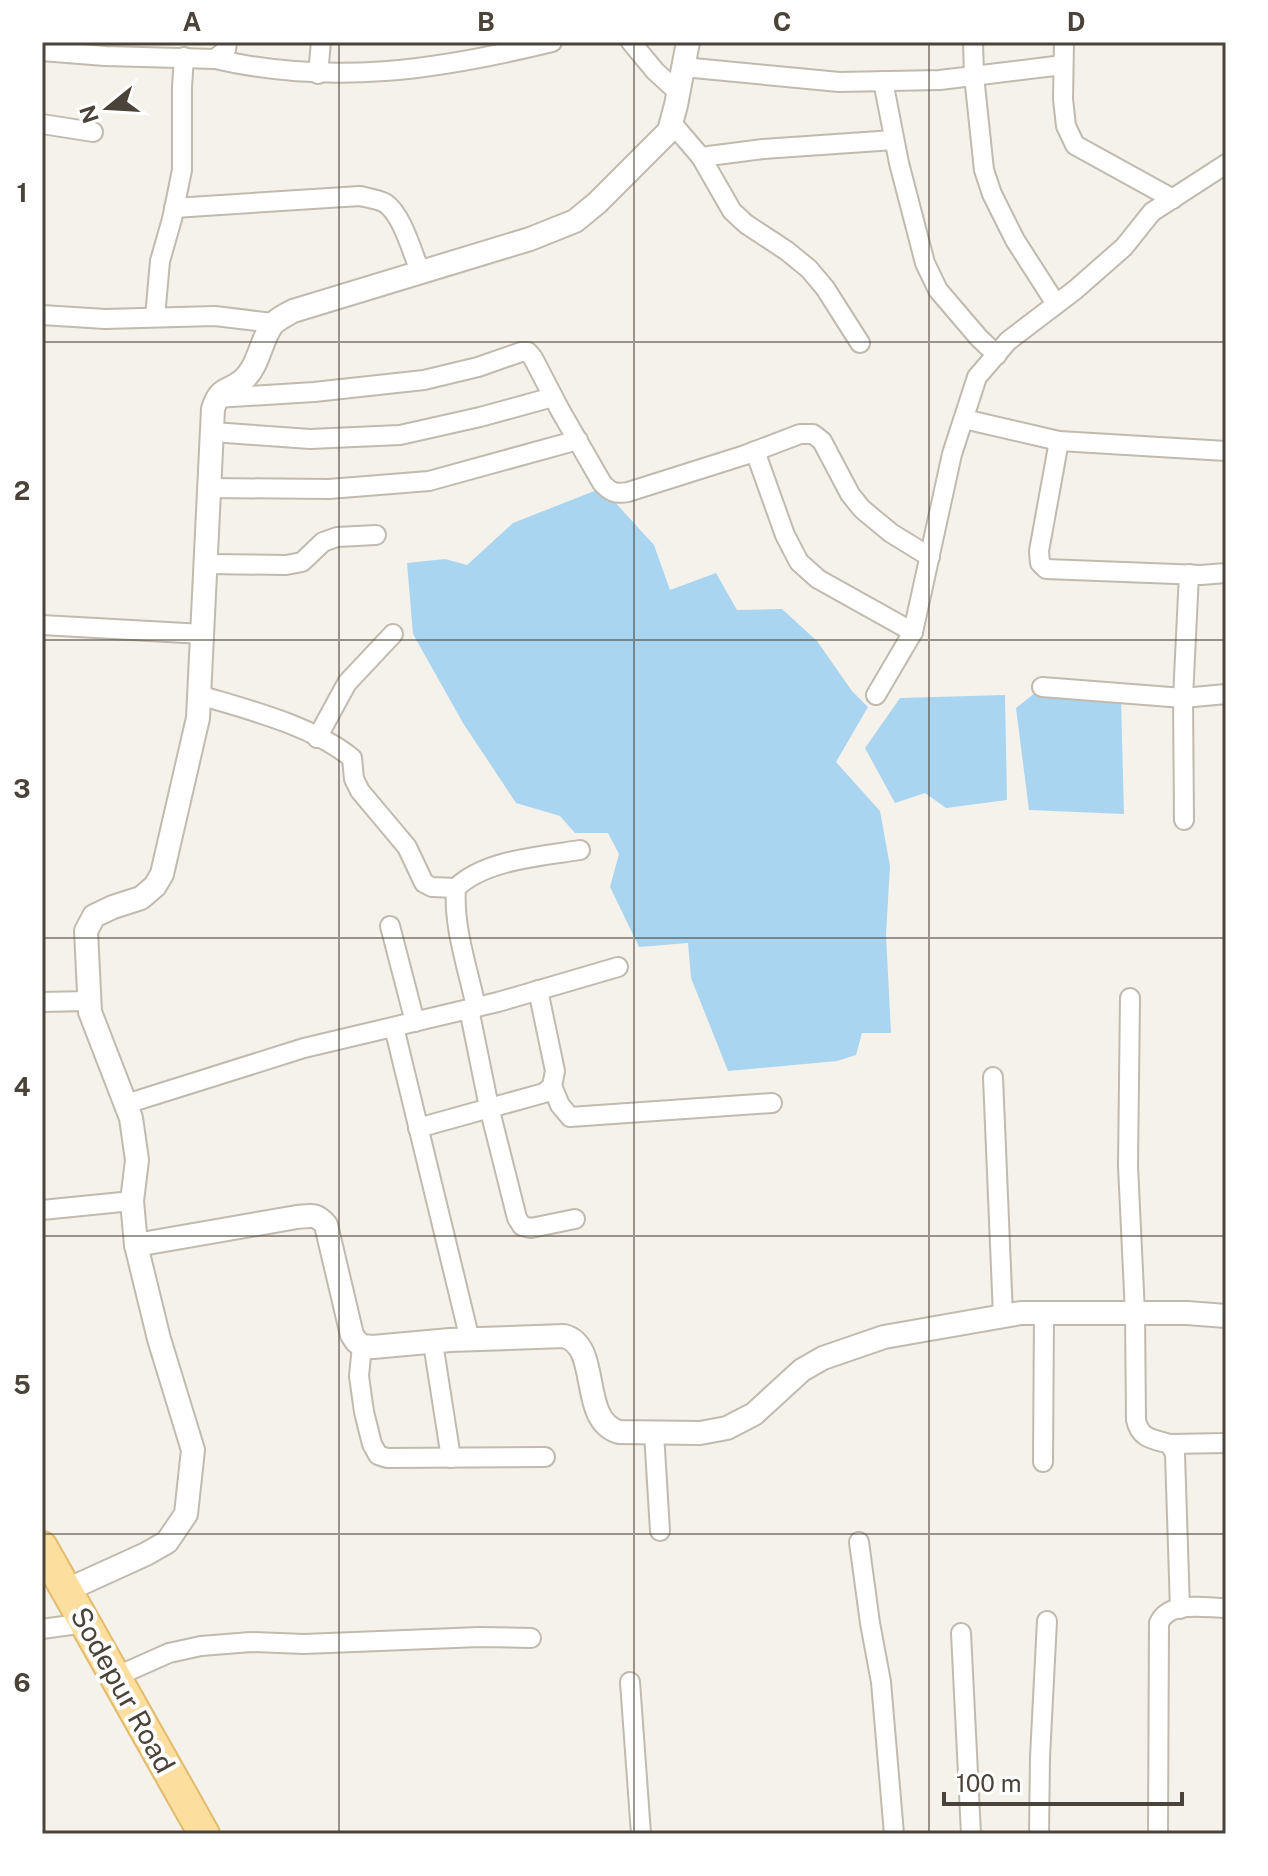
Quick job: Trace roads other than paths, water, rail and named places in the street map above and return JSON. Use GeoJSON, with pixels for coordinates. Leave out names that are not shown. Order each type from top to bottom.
{"type":"FeatureCollection","features":[{"type":"Feature","properties":{"kind":"main road","name":"Sodepur Road"},"geometry":{"type":"LineString","coordinates":[[42,1547],[204,1834]]}},
{"type":"Feature","properties":{"kind":"street"},"geometry":{"type":"LineString","coordinates":[[215,59],[226,50],[227,42]]}},
{"type":"Feature","properties":{"kind":"street"},"geometry":{"type":"LineString","coordinates":[[318,74],[321,42]]}},
{"type":"Feature","properties":{"kind":"street"},"geometry":{"type":"LineString","coordinates":[[42,51],[132,49],[215,59],[253,68],[318,74],[366,74],[456,63],[552,42]]}},
{"type":"Feature","properties":{"kind":"street"},"geometry":{"type":"LineString","coordinates":[[631,42],[678,92]]}},
{"type":"Feature","properties":{"kind":"street"},"geometry":{"type":"LineString","coordinates":[[67,1590],[167,1542],[186,1514],[193,1450],[159,1339],[136,1245],[132,1201],[137,1160],[131,1118],[90,1012],[86,931],[94,916],[141,898],[155,886],[162,874],[198,718],[216,398],[242,382],[253,369],[273,323],[293,311],[530,239],[575,221],[669,131],[688,42]]}},
{"type":"Feature","properties":{"kind":"street"},"geometry":{"type":"LineString","coordinates":[[973,42],[984,170],[992,194],[1015,240],[1056,304]]}},
{"type":"Feature","properties":{"kind":"street"},"geometry":{"type":"LineString","coordinates":[[1064,42],[1063,99],[1066,126],[1075,145],[1173,199]]}},
{"type":"Feature","properties":{"kind":"street"},"geometry":{"type":"LineString","coordinates":[[155,317],[160,261],[182,170],[184,57]]}},
{"type":"Feature","properties":{"kind":"street"},"geometry":{"type":"LineString","coordinates":[[683,67],[839,82],[940,80],[1063,65]]}},
{"type":"Feature","properties":{"kind":"street"},"geometry":{"type":"LineString","coordinates":[[883,81],[894,140],[925,263],[938,290],[997,355]]}},
{"type":"Feature","properties":{"kind":"street"},"geometry":{"type":"LineString","coordinates":[[671,122],[701,157],[732,211],[809,269],[860,343]]}},
{"type":"Feature","properties":{"kind":"street"},"geometry":{"type":"LineString","coordinates":[[42,124],[93,132]]}},
{"type":"Feature","properties":{"kind":"street"},"geometry":{"type":"LineString","coordinates":[[701,157],[763,149],[894,140]]}},
{"type":"Feature","properties":{"kind":"street"},"geometry":{"type":"LineString","coordinates":[[876,695],[913,632],[952,454],[977,377],[1008,341],[1124,247],[1152,212],[1226,164]]}},
{"type":"Feature","properties":{"kind":"street"},"geometry":{"type":"LineString","coordinates":[[174,208],[360,196],[376,199],[387,204],[398,219],[420,271]]}},
{"type":"Feature","properties":{"kind":"street"},"geometry":{"type":"LineString","coordinates":[[42,315],[105,319],[215,316],[273,323]]}},
{"type":"Feature","properties":{"kind":"street"},"geometry":{"type":"LineString","coordinates":[[216,398],[314,392],[424,380],[528,352],[602,483],[616,494],[800,434],[813,434],[822,441],[850,494],[862,509],[891,533],[930,557]]}},
{"type":"Feature","properties":{"kind":"street"},"geometry":{"type":"LineString","coordinates":[[213,432],[310,439],[400,435],[553,397]]}},
{"type":"Feature","properties":{"kind":"street"},"geometry":{"type":"LineString","coordinates":[[964,419],[1059,441],[1226,451]]}},
{"type":"Feature","properties":{"kind":"street"},"geometry":{"type":"LineString","coordinates":[[210,488],[329,489],[429,481],[578,440]]}},
{"type":"Feature","properties":{"kind":"street"},"geometry":{"type":"LineString","coordinates":[[1059,441],[1039,551],[1040,563],[1046,569],[1226,573]]}},
{"type":"Feature","properties":{"kind":"street"},"geometry":{"type":"LineString","coordinates":[[755,451],[785,535],[799,562],[818,579],[913,632]]}},
{"type":"Feature","properties":{"kind":"street"},"geometry":{"type":"LineString","coordinates":[[206,564],[286,565],[302,562],[323,542],[337,537],[376,535]]}},
{"type":"Feature","properties":{"kind":"street"},"geometry":{"type":"LineString","coordinates":[[1184,820],[1183,698],[1189,574]]}},
{"type":"Feature","properties":{"kind":"street"},"geometry":{"type":"LineString","coordinates":[[49,625],[203,634]]}},
{"type":"Feature","properties":{"kind":"street"},"geometry":{"type":"LineString","coordinates":[[317,738],[347,683],[393,634]]}},
{"type":"Feature","properties":{"kind":"street"},"geometry":{"type":"LineString","coordinates":[[1042,687],[1183,698],[1226,694]]}},
{"type":"Feature","properties":{"kind":"street"},"geometry":{"type":"LineString","coordinates":[[199,695],[258,713],[317,738],[352,758],[354,779],[360,791],[407,847],[424,883],[432,887],[456,888]]}},
{"type":"Feature","properties":{"kind":"street"},"geometry":{"type":"LineString","coordinates":[[575,1219],[531,1228],[522,1226],[517,1218],[489,1107],[455,902],[456,888],[466,879],[504,864],[580,850]]}},
{"type":"Feature","properties":{"kind":"street"},"geometry":{"type":"LineString","coordinates":[[390,926],[415,1022]]}},
{"type":"Feature","properties":{"kind":"street"},"geometry":{"type":"LineString","coordinates":[[126,1104],[304,1048],[472,1008],[618,967]]}},
{"type":"Feature","properties":{"kind":"street"},"geometry":{"type":"LineString","coordinates":[[538,990],[555,1071],[552,1086],[560,1105],[570,1117],[772,1103]]}},
{"type":"Feature","properties":{"kind":"street"},"geometry":{"type":"LineString","coordinates":[[1130,998],[1128,1166],[1136,1420],[1143,1435],[1170,1444],[1226,1443]]}},
{"type":"Feature","properties":{"kind":"street"},"geometry":{"type":"LineString","coordinates":[[42,1002],[89,1001]]}},
{"type":"Feature","properties":{"kind":"street"},"geometry":{"type":"LineString","coordinates":[[394,1027],[470,1340]]}},
{"type":"Feature","properties":{"kind":"street"},"geometry":{"type":"LineString","coordinates":[[993,1077],[1003,1316]]}},
{"type":"Feature","properties":{"kind":"street"},"geometry":{"type":"LineString","coordinates":[[418,1128],[544,1093],[552,1086]]}},
{"type":"Feature","properties":{"kind":"street"},"geometry":{"type":"LineString","coordinates":[[42,1210],[132,1201]]}},
{"type":"Feature","properties":{"kind":"street"},"geometry":{"type":"LineString","coordinates":[[136,1245],[297,1217],[320,1218],[326,1225],[352,1335],[362,1346],[572,1338],[583,1352],[597,1411],[610,1429],[619,1432],[700,1433],[727,1428],[754,1414],[802,1370],[823,1358],[884,1337],[1021,1313],[1226,1316]]}},
{"type":"Feature","properties":{"kind":"street"},"geometry":{"type":"LineString","coordinates":[[1043,1462],[1044,1313]]}},
{"type":"Feature","properties":{"kind":"street"},"geometry":{"type":"LineString","coordinates":[[433,1343],[451,1458]]}},
{"type":"Feature","properties":{"kind":"street"},"geometry":{"type":"LineString","coordinates":[[362,1346],[359,1376],[364,1412],[378,1455],[387,1458],[545,1457]]}},
{"type":"Feature","properties":{"kind":"street"},"geometry":{"type":"LineString","coordinates":[[654,1433],[660,1531]]}},
{"type":"Feature","properties":{"kind":"street"},"geometry":{"type":"LineString","coordinates":[[1170,1444],[1175,1454],[1177,1476],[1180,1609]]}},
{"type":"Feature","properties":{"kind":"street"},"geometry":{"type":"LineString","coordinates":[[859,1542],[881,1682],[894,1834]]}},
{"type":"Feature","properties":{"kind":"street"},"geometry":{"type":"LineString","coordinates":[[1158,1834],[1159,1623],[1163,1614],[1170,1609],[1226,1608]]}},
{"type":"Feature","properties":{"kind":"street"},"geometry":{"type":"LineString","coordinates":[[1039,1834],[1047,1621]]}},
{"type":"Feature","properties":{"kind":"street"},"geometry":{"type":"LineString","coordinates":[[42,1629],[85,1623]]}},
{"type":"Feature","properties":{"kind":"street"},"geometry":{"type":"LineString","coordinates":[[961,1633],[971,1834]]}},
{"type":"Feature","properties":{"kind":"street"},"geometry":{"type":"LineString","coordinates":[[115,1677],[169,1653],[201,1646],[251,1642],[304,1644],[531,1638]]}},
{"type":"Feature","properties":{"kind":"street"},"geometry":{"type":"LineString","coordinates":[[630,1682],[641,1834]]}},
{"type":"Feature","properties":{"kind":"water"},"geometry":{"type":"Polygon","coordinates":[[[602,488],[654,545],[670,590],[716,573],[737,610],[782,609],[817,641],[852,691],[868,707],[836,762],[880,811],[890,866],[886,935],[891,1033],[862,1033],[856,1055],[837,1061],[728,1071],[691,978],[688,943],[639,947],[610,887],[619,854],[608,833],[575,833],[560,816],[516,803],[463,723],[413,634],[407,563],[445,559],[467,565],[513,523],[602,488]]]}},
{"type":"Feature","properties":{"kind":"water"},"geometry":{"type":"Polygon","coordinates":[[[1035,693],[1121,700],[1124,814],[1029,810],[1016,708],[1035,693]]]}},
{"type":"Feature","properties":{"kind":"water"},"geometry":{"type":"Polygon","coordinates":[[[1005,695],[1007,800],[946,808],[925,793],[895,803],[865,748],[900,698],[1005,695]]]}}]}
